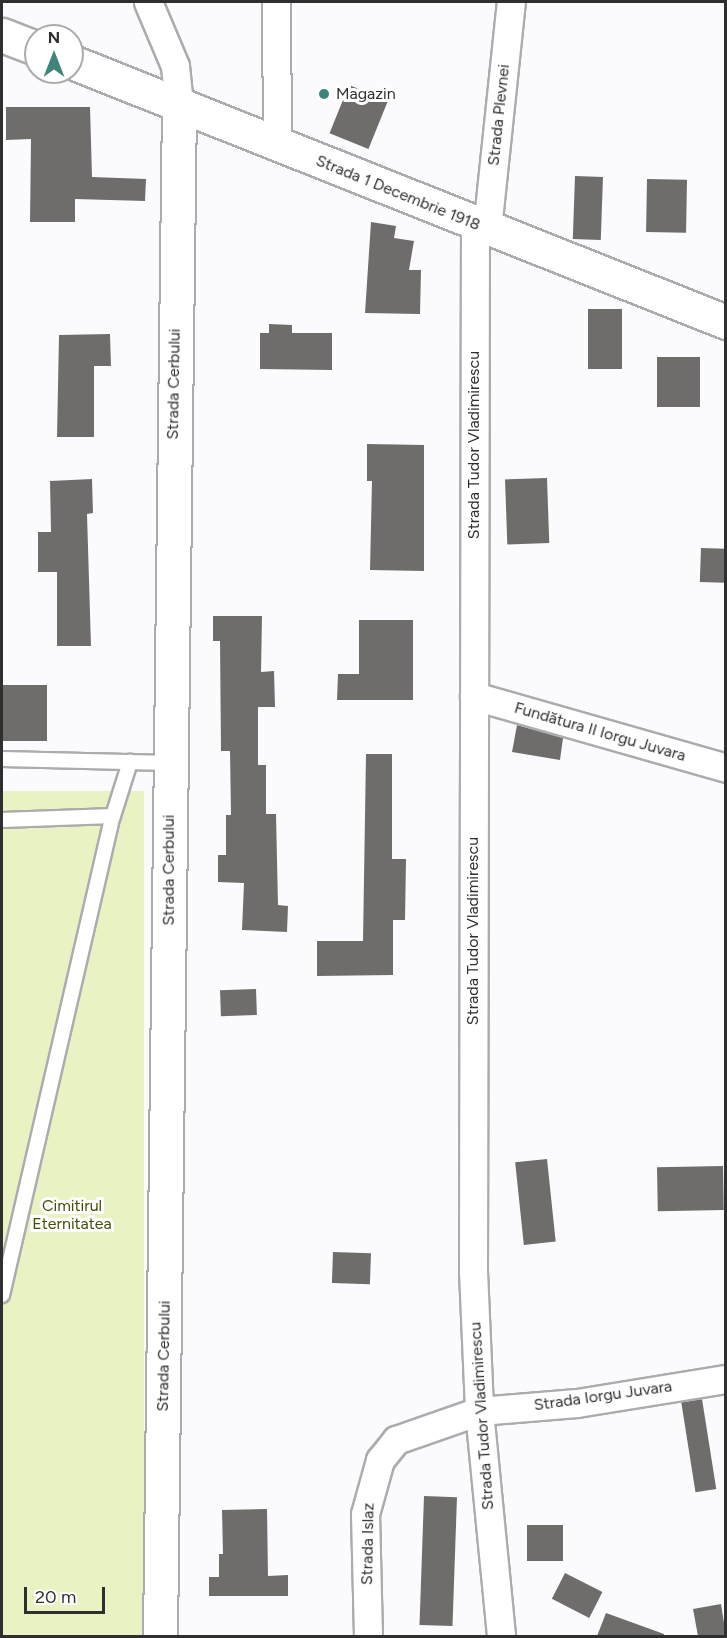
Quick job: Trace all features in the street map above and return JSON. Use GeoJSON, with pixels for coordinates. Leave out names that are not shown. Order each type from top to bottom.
{"type":"FeatureCollection","features":[{"type":"Feature","properties":{"kind":"street"},"geometry":{"type":"LineString","coordinates":[[148,2],[175,66],[179,104]]}},
{"type":"Feature","properties":{"kind":"street"},"geometry":{"type":"LineString","coordinates":[[276,2],[277,143]]}},
{"type":"Feature","properties":{"kind":"street","name":"Strada Plevnei"},"geometry":{"type":"LineString","coordinates":[[481,227],[511,2]]}},
{"type":"Feature","properties":{"kind":"street"},"geometry":{"type":"LineString","coordinates":[[2,35],[24,43]]}},
{"type":"Feature","properties":{"kind":"street","name":"Strada 1 Decembrie 1918"},"geometry":{"type":"LineString","coordinates":[[84,67],[481,227],[726,322]]}},
{"type":"Feature","properties":{"kind":"street","name":"Strada Cerbului"},"geometry":{"type":"LineString","coordinates":[[160,1636],[169,763],[179,104]]}},
{"type":"Feature","properties":{"kind":"street","name":"Strada Tudor Vladimirescu"},"geometry":{"type":"LineString","coordinates":[[481,227],[474,696],[473,1271],[479,1411],[501,1636]]}},
{"type":"Feature","properties":{"kind":"street","name":"Fundătura II Iorgu Juvara"},"geometry":{"type":"LineString","coordinates":[[474,696],[726,768]]}},
{"type":"Feature","properties":{"kind":"street","name":"Strada Iorgu Juvara"},"geometry":{"type":"LineString","coordinates":[[479,1411],[577,1403],[726,1379]]}},
{"type":"Feature","properties":{"kind":"street","name":"Strada Islaz"},"geometry":{"type":"LineString","coordinates":[[368,1636],[365,1514],[380,1460],[396,1440],[417,1430],[479,1411]]}},
{"type":"Feature","properties":{"kind":"lane"},"geometry":{"type":"LineString","coordinates":[[2,759],[169,763]]}},
{"type":"Feature","properties":{"kind":"lane"},"geometry":{"type":"LineString","coordinates":[[2,1287],[113,816],[130,762]]}},
{"type":"Feature","properties":{"kind":"lane"},"geometry":{"type":"LineString","coordinates":[[2,820],[113,816]]}},
{"type":"Feature","properties":{"kind":"green space","name":"Cimitirul Eternitatea"},"geometry":{"type":"Polygon","coordinates":[[[2,791],[144,791],[144,1636],[2,1636],[2,791]]]}},
{"type":"Feature","properties":{"kind":"building"},"geometry":{"type":"Polygon","coordinates":[[[349,85],[388,101],[368,149],[330,133],[349,85]]]}},
{"type":"Feature","properties":{"kind":"building"},"geometry":{"type":"Polygon","coordinates":[[[6,107],[90,107],[92,177],[146,179],[145,201],[75,199],[75,222],[30,222],[31,139],[6,140],[6,107]]]}},
{"type":"Feature","properties":{"kind":"building"},"geometry":{"type":"Polygon","coordinates":[[[575,176],[603,177],[601,240],[573,239],[575,176]]]}},
{"type":"Feature","properties":{"kind":"building"},"geometry":{"type":"Polygon","coordinates":[[[647,179],[687,180],[686,233],[646,232],[647,179]]]}},
{"type":"Feature","properties":{"kind":"building"},"geometry":{"type":"Polygon","coordinates":[[[371,222],[396,226],[394,238],[414,241],[409,270],[421,270],[420,314],[365,313],[371,222]]]}},
{"type":"Feature","properties":{"kind":"building"},"geometry":{"type":"Polygon","coordinates":[[[588,309],[622,309],[622,369],[588,369],[588,309]]]}},
{"type":"Feature","properties":{"kind":"building"},"geometry":{"type":"Polygon","coordinates":[[[269,324],[292,325],[292,333],[332,333],[332,370],[260,369],[260,333],[269,333],[269,324]]]}},
{"type":"Feature","properties":{"kind":"building"},"geometry":{"type":"Polygon","coordinates":[[[110,334],[111,366],[94,366],[94,437],[57,437],[59,335],[110,334]]]}},
{"type":"Feature","properties":{"kind":"building"},"geometry":{"type":"Polygon","coordinates":[[[657,357],[700,357],[700,407],[657,407],[657,357]]]}},
{"type":"Feature","properties":{"kind":"building"},"geometry":{"type":"Polygon","coordinates":[[[367,444],[424,445],[424,571],[370,570],[372,481],[367,481],[367,444]]]}},
{"type":"Feature","properties":{"kind":"building"},"geometry":{"type":"Polygon","coordinates":[[[547,478],[549,543],[507,544],[505,479],[547,478]]]}},
{"type":"Feature","properties":{"kind":"building"},"geometry":{"type":"Polygon","coordinates":[[[92,479],[93,513],[87,514],[91,646],[57,646],[57,572],[38,572],[38,532],[51,532],[50,481],[92,479]]]}},
{"type":"Feature","properties":{"kind":"building"},"geometry":{"type":"Polygon","coordinates":[[[701,548],[726,549],[725,583],[700,582],[701,548]]]}},
{"type":"Feature","properties":{"kind":"building"},"geometry":{"type":"Polygon","coordinates":[[[213,616],[262,616],[261,672],[274,671],[275,707],[258,707],[258,765],[266,765],[266,814],[276,814],[278,905],[288,906],[287,932],[242,930],[244,883],[218,882],[218,855],[226,855],[226,815],[231,815],[230,751],[221,751],[220,641],[213,641],[213,616]]]}},
{"type":"Feature","properties":{"kind":"building"},"geometry":{"type":"Polygon","coordinates":[[[359,620],[413,620],[413,700],[337,700],[338,674],[359,674],[359,620]]]}},
{"type":"Feature","properties":{"kind":"building"},"geometry":{"type":"Polygon","coordinates":[[[2,685],[47,685],[47,741],[2,741],[2,685]]]}},
{"type":"Feature","properties":{"kind":"building"},"geometry":{"type":"Polygon","coordinates":[[[517,725],[563,738],[560,760],[512,752],[517,725]]]}},
{"type":"Feature","properties":{"kind":"building"},"geometry":{"type":"Polygon","coordinates":[[[366,754],[392,754],[392,859],[406,859],[405,920],[393,920],[393,975],[317,976],[317,941],[363,941],[366,754]]]}},
{"type":"Feature","properties":{"kind":"building"},"geometry":{"type":"Polygon","coordinates":[[[256,989],[257,1015],[221,1016],[220,990],[256,989]]]}},
{"type":"Feature","properties":{"kind":"building"},"geometry":{"type":"Polygon","coordinates":[[[547,1159],[556,1242],[524,1245],[515,1162],[547,1159]]]}},
{"type":"Feature","properties":{"kind":"building"},"geometry":{"type":"Polygon","coordinates":[[[723,1166],[724,1210],[658,1211],[657,1167],[723,1166]]]}},
{"type":"Feature","properties":{"kind":"building"},"geometry":{"type":"Polygon","coordinates":[[[333,1252],[371,1253],[370,1284],[332,1283],[333,1252]]]}},
{"type":"Feature","properties":{"kind":"building"},"geometry":{"type":"Polygon","coordinates":[[[702,1399],[716,1489],[695,1492],[681,1402],[702,1399]]]}},
{"type":"Feature","properties":{"kind":"building"},"geometry":{"type":"Polygon","coordinates":[[[424,1496],[457,1497],[452,1626],[419,1625],[424,1496]]]}},
{"type":"Feature","properties":{"kind":"building"},"geometry":{"type":"Polygon","coordinates":[[[267,1509],[268,1576],[288,1575],[288,1596],[209,1596],[209,1577],[219,1577],[219,1554],[223,1554],[222,1510],[267,1509]]]}},
{"type":"Feature","properties":{"kind":"building"},"geometry":{"type":"Polygon","coordinates":[[[527,1525],[563,1525],[563,1561],[527,1561],[527,1525]]]}},
{"type":"Feature","properties":{"kind":"building"},"geometry":{"type":"Polygon","coordinates":[[[565,1573],[602,1592],[589,1618],[552,1599],[565,1573]]]}},
{"type":"Feature","properties":{"kind":"building"},"geometry":{"type":"Polygon","coordinates":[[[721,1604],[726,1636],[698,1636],[693,1609],[721,1604]]]}},
{"type":"Feature","properties":{"kind":"building"},"geometry":{"type":"Polygon","coordinates":[[[606,1613],[664,1634],[664,1636],[597,1636],[606,1613]]]}},
{"type":"Feature","properties":{"kind":"place","name":"Magazin"},"geometry":{"type":"Point","coordinates":[324,94]}}]}
